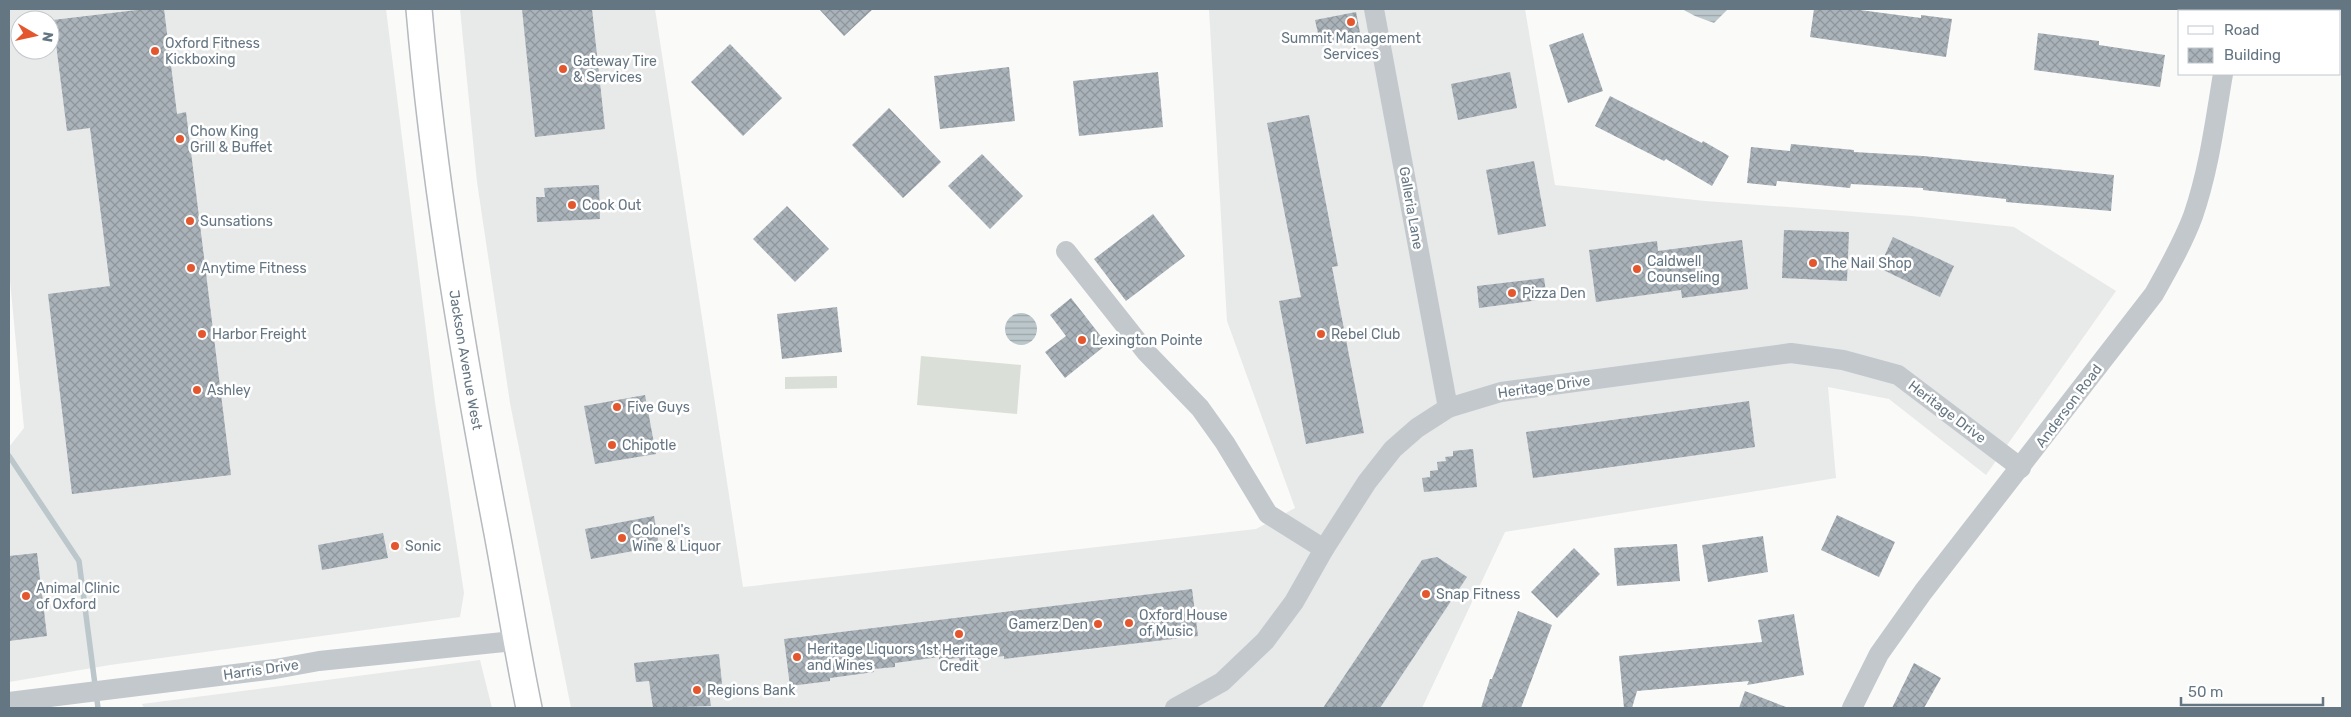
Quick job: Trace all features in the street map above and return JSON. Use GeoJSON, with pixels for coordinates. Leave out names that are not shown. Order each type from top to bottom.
{"type":"FeatureCollection","features":[{"type":"Feature","properties":{"kind":"main road","name":"Jackson Avenue West"},"geometry":{"type":"LineString","coordinates":[[419,9],[433,133],[469,381],[514,641],[529,708]]}},
{"type":"Feature","properties":{"kind":"street","name":"Galleria Lane"},"geometry":{"type":"LineString","coordinates":[[1374,9],[1448,408]]}},
{"type":"Feature","properties":{"kind":"street","name":"Anderson Road"},"geometry":{"type":"LineString","coordinates":[[1852,708],[1879,654],[1923,592],[2154,294],[2176,256],[2193,215],[2211,143],[2223,75]]}},
{"type":"Feature","properties":{"kind":"street"},"geometry":{"type":"LineString","coordinates":[[1066,251],[1146,352],[1200,408],[1225,443],[1268,514],[1324,549]]}},
{"type":"Feature","properties":{"kind":"street","name":"Heritage Drive"},"geometry":{"type":"LineString","coordinates":[[1175,708],[1222,682],[1265,641],[1294,602],[1324,549],[1367,482],[1393,449],[1417,428],[1448,408],[1501,392],[1791,353],[1843,360],[1898,375],[2021,468]]}},
{"type":"Feature","properties":{"kind":"street","name":"Harris Drive"},"geometry":{"type":"LineString","coordinates":[[9,702],[108,691],[319,661],[514,641]]}},
{"type":"Feature","properties":{"kind":"shaded area"},"geometry":{"type":"Polygon","coordinates":[[[9,9],[386,9],[435,402],[464,593],[460,617],[110,665],[9,682],[9,447],[24,428],[9,270],[9,9]]]}},
{"type":"Feature","properties":{"kind":"shaded area"},"geometry":{"type":"Polygon","coordinates":[[[460,9],[655,9],[743,587],[1256,529],[1295,508],[1227,321],[1209,9],[1525,9],[1555,185],[1705,201],[1912,216],[2014,227],[2116,291],[1986,475],[1889,399],[1828,387],[1836,478],[1505,532],[1422,708],[571,708],[510,403],[477,182],[460,9]]]}},
{"type":"Feature","properties":{"kind":"shaded area"},"geometry":{"type":"Polygon","coordinates":[[[1682,9],[1728,9],[1714,23],[1682,9]]]}},
{"type":"Feature","properties":{"kind":"shaded area"},"geometry":{"type":"Polygon","coordinates":[[[1021,313],[1032,318],[1037,329],[1032,340],[1021,345],[1010,340],[1005,329],[1010,318],[1021,313]]]}},
{"type":"Feature","properties":{"kind":"shaded area"},"geometry":{"type":"Polygon","coordinates":[[[921,356],[1021,365],[1017,414],[917,405],[921,356]]]}},
{"type":"Feature","properties":{"kind":"shaded area"},"geometry":{"type":"Polygon","coordinates":[[[837,376],[837,388],[785,389],[785,377],[837,376]]]}},
{"type":"Feature","properties":{"kind":"shaded area"},"geometry":{"type":"Polygon","coordinates":[[[480,660],[492,708],[144,708],[142,704],[480,660]]]}},
{"type":"Feature","properties":{"kind":"building"},"geometry":{"type":"Polygon","coordinates":[[[145,9],[164,9],[177,114],[186,112],[231,475],[72,494],[48,294],[110,286],[90,128],[67,131],[58,60],[60,60],[60,19],[145,9]]]}},
{"type":"Feature","properties":{"kind":"building","name":"Gateway Tire & Services"},"geometry":{"type":"Polygon","coordinates":[[[522,9],[592,9],[605,129],[535,137],[522,9]]]}},
{"type":"Feature","properties":{"kind":"building"},"geometry":{"type":"Polygon","coordinates":[[[819,9],[873,9],[844,36],[819,9]]]}},
{"type":"Feature","properties":{"kind":"building"},"geometry":{"type":"Polygon","coordinates":[[[1814,9],[1852,9],[1921,18],[1921,15],[1952,19],[1946,57],[1810,37],[1814,9]]]}},
{"type":"Feature","properties":{"kind":"building"},"geometry":{"type":"Polygon","coordinates":[[[1356,12],[1361,38],[1321,46],[1315,20],[1356,12]]]}},
{"type":"Feature","properties":{"kind":"building"},"geometry":{"type":"Polygon","coordinates":[[[1583,33],[1603,91],[1568,103],[1549,45],[1583,33]]]}},
{"type":"Feature","properties":{"kind":"building"},"geometry":{"type":"Polygon","coordinates":[[[2038,33],[2099,41],[2099,45],[2165,55],[2160,87],[2034,70],[2038,33]]]}},
{"type":"Feature","properties":{"kind":"building"},"geometry":{"type":"Polygon","coordinates":[[[730,44],[782,98],[743,136],[691,82],[730,44]]]}},
{"type":"Feature","properties":{"kind":"building"},"geometry":{"type":"Polygon","coordinates":[[[1009,67],[1015,121],[940,129],[934,76],[1009,67]]]}},
{"type":"Feature","properties":{"kind":"building"},"geometry":{"type":"Polygon","coordinates":[[[1158,72],[1163,127],[1079,136],[1073,81],[1158,72]]]}},
{"type":"Feature","properties":{"kind":"building"},"geometry":{"type":"Polygon","coordinates":[[[1510,72],[1517,108],[1458,120],[1451,84],[1510,72]]]}},
{"type":"Feature","properties":{"kind":"building"},"geometry":{"type":"Polygon","coordinates":[[[1610,96],[1702,143],[1703,141],[1729,156],[1712,186],[1666,159],[1664,161],[1595,126],[1610,96]]]}},
{"type":"Feature","properties":{"kind":"building"},"geometry":{"type":"Polygon","coordinates":[[[889,108],[941,162],[903,198],[852,145],[889,108]]]}},
{"type":"Feature","properties":{"kind":"building"},"geometry":{"type":"Polygon","coordinates":[[[1309,115],[1338,266],[1332,267],[1364,433],[1306,444],[1279,301],[1301,297],[1267,123],[1309,115]]]}},
{"type":"Feature","properties":{"kind":"building"},"geometry":{"type":"Polygon","coordinates":[[[1791,144],[1854,150],[1854,152],[1923,156],[2114,175],[2111,211],[2006,202],[2006,199],[1923,190],[1923,188],[1851,184],[1850,188],[1777,181],[1776,186],[1747,183],[1751,147],[1790,151],[1791,144]]]}},
{"type":"Feature","properties":{"kind":"building"},"geometry":{"type":"Polygon","coordinates":[[[982,154],[1023,196],[990,229],[948,186],[982,154]]]}},
{"type":"Feature","properties":{"kind":"building"},"geometry":{"type":"Polygon","coordinates":[[[1534,161],[1546,226],[1498,235],[1486,170],[1534,161]]]}},
{"type":"Feature","properties":{"kind":"building"},"geometry":{"type":"Polygon","coordinates":[[[599,185],[600,219],[537,222],[536,197],[545,197],[544,188],[599,185]]]}},
{"type":"Feature","properties":{"kind":"building"},"geometry":{"type":"Polygon","coordinates":[[[787,206],[829,249],[795,282],[753,239],[787,206]]]}},
{"type":"Feature","properties":{"kind":"building"},"geometry":{"type":"Polygon","coordinates":[[[1153,214],[1185,256],[1126,301],[1094,259],[1153,214]]]}},
{"type":"Feature","properties":{"kind":"building"},"geometry":{"type":"Polygon","coordinates":[[[1784,230],[1849,232],[1847,281],[1782,278],[1784,230]]]}},
{"type":"Feature","properties":{"kind":"building"},"geometry":{"type":"Polygon","coordinates":[[[1893,237],[1954,266],[1940,297],[1879,268],[1893,237]]]}},
{"type":"Feature","properties":{"kind":"building"},"geometry":{"type":"Polygon","coordinates":[[[1742,240],[1748,289],[1682,298],[1681,290],[1596,302],[1589,250],[1657,241],[1658,251],[1742,240]]]}},
{"type":"Feature","properties":{"kind":"building","name":"Pizza Den"},"geometry":{"type":"Polygon","coordinates":[[[1544,278],[1547,299],[1479,308],[1477,286],[1544,278]]]}},
{"type":"Feature","properties":{"kind":"building","name":"Lexington Pointe"},"geometry":{"type":"Polygon","coordinates":[[[1071,298],[1107,344],[1065,378],[1045,352],[1066,336],[1050,315],[1071,298]]]}},
{"type":"Feature","properties":{"kind":"building"},"geometry":{"type":"Polygon","coordinates":[[[837,307],[842,352],[782,359],[777,314],[837,307]]]}},
{"type":"Feature","properties":{"kind":"building"},"geometry":{"type":"Polygon","coordinates":[[[645,395],[656,454],[595,464],[584,406],[645,395]]]}},
{"type":"Feature","properties":{"kind":"building"},"geometry":{"type":"Polygon","coordinates":[[[1749,401],[1755,447],[1533,478],[1526,432],[1749,401]]]}},
{"type":"Feature","properties":{"kind":"building"},"geometry":{"type":"Polygon","coordinates":[[[1473,449],[1477,487],[1424,492],[1422,478],[1430,477],[1430,471],[1438,470],[1437,462],[1446,461],[1445,457],[1453,456],[1453,451],[1473,449]]]}},
{"type":"Feature","properties":{"kind":"building"},"geometry":{"type":"Polygon","coordinates":[[[1837,515],[1895,542],[1879,577],[1821,550],[1837,515]]]}},
{"type":"Feature","properties":{"kind":"building","name":"Colonel's Wine & Liquor"},"geometry":{"type":"Polygon","coordinates":[[[654,516],[659,546],[591,559],[585,529],[654,516]]]}},
{"type":"Feature","properties":{"kind":"building"},"geometry":{"type":"Polygon","coordinates":[[[383,533],[388,558],[322,570],[318,545],[383,533]]]}},
{"type":"Feature","properties":{"kind":"building"},"geometry":{"type":"Polygon","coordinates":[[[1763,536],[1768,572],[1708,582],[1702,545],[1763,536]]]}},
{"type":"Feature","properties":{"kind":"building"},"geometry":{"type":"Polygon","coordinates":[[[1677,544],[1680,581],[1617,586],[1614,548],[1677,544]]]}},
{"type":"Feature","properties":{"kind":"building"},"geometry":{"type":"Polygon","coordinates":[[[1574,548],[1600,574],[1557,618],[1531,592],[1574,548]]]}},
{"type":"Feature","properties":{"kind":"building","name":"Animal Clinic of Oxford"},"geometry":{"type":"Polygon","coordinates":[[[37,553],[47,636],[9,641],[9,556],[37,553]]]}},
{"type":"Feature","properties":{"kind":"building"},"geometry":{"type":"Polygon","coordinates":[[[1437,557],[1467,577],[1380,708],[1323,708],[1422,560],[1437,557]]]}},
{"type":"Feature","properties":{"kind":"building"},"geometry":{"type":"Polygon","coordinates":[[[1192,589],[1198,636],[1004,659],[1004,656],[960,661],[959,658],[939,660],[939,657],[895,663],[895,667],[874,669],[874,672],[830,678],[830,681],[790,686],[784,639],[1192,589]]]}},
{"type":"Feature","properties":{"kind":"building"},"geometry":{"type":"Polygon","coordinates":[[[1518,611],[1552,625],[1521,708],[1481,708],[1490,679],[1492,679],[1518,611]]]}},
{"type":"Feature","properties":{"kind":"building"},"geometry":{"type":"Polygon","coordinates":[[[1794,614],[1804,675],[1747,685],[1749,681],[1637,691],[1632,708],[1624,708],[1619,656],[1762,642],[1758,620],[1794,614]]]}},
{"type":"Feature","properties":{"kind":"building"},"geometry":{"type":"Polygon","coordinates":[[[719,654],[722,684],[708,686],[711,706],[653,708],[649,681],[636,682],[634,663],[719,654]]]}},
{"type":"Feature","properties":{"kind":"building"},"geometry":{"type":"Polygon","coordinates":[[[1914,663],[1941,678],[1924,708],[1892,708],[1914,663]]]}},
{"type":"Feature","properties":{"kind":"building"},"geometry":{"type":"Polygon","coordinates":[[[1745,691],[1786,707],[1786,708],[1739,708],[1745,691]]]}},
{"type":"Feature","properties":{"kind":"waterway"},"geometry":{"type":"LineString","coordinates":[[9,456],[79,561],[98,708]]}},
{"type":"Feature","properties":{"kind":"place","name":"Summit Management Services"},"geometry":{"type":"Point","coordinates":[1351,22]}},
{"type":"Feature","properties":{"kind":"place","name":"Oxford Fitness Kickboxing"},"geometry":{"type":"Point","coordinates":[155,51]}},
{"type":"Feature","properties":{"kind":"place","name":"Gateway Tire & Services"},"geometry":{"type":"Point","coordinates":[563,69]}},
{"type":"Feature","properties":{"kind":"place","name":"Chow King Grill & Buffet"},"geometry":{"type":"Point","coordinates":[180,139]}},
{"type":"Feature","properties":{"kind":"place","name":"Cook Out"},"geometry":{"type":"Point","coordinates":[572,205]}},
{"type":"Feature","properties":{"kind":"place","name":"Sunsations"},"geometry":{"type":"Point","coordinates":[190,221]}},
{"type":"Feature","properties":{"kind":"place","name":"The Nail Shop"},"geometry":{"type":"Point","coordinates":[1813,263]}},
{"type":"Feature","properties":{"kind":"place","name":"Anytime Fitness"},"geometry":{"type":"Point","coordinates":[191,268]}},
{"type":"Feature","properties":{"kind":"place","name":"Caldwell Counseling"},"geometry":{"type":"Point","coordinates":[1637,269]}},
{"type":"Feature","properties":{"kind":"place","name":"Pizza Den"},"geometry":{"type":"Point","coordinates":[1512,293]}},
{"type":"Feature","properties":{"kind":"place","name":"Harbor Freight"},"geometry":{"type":"Point","coordinates":[202,334]}},
{"type":"Feature","properties":{"kind":"place","name":"Rebel Club"},"geometry":{"type":"Point","coordinates":[1321,334]}},
{"type":"Feature","properties":{"kind":"place","name":"Lexington Pointe"},"geometry":{"type":"Point","coordinates":[1082,340]}},
{"type":"Feature","properties":{"kind":"place","name":"Ashley"},"geometry":{"type":"Point","coordinates":[197,390]}},
{"type":"Feature","properties":{"kind":"place","name":"Five Guys"},"geometry":{"type":"Point","coordinates":[617,407]}},
{"type":"Feature","properties":{"kind":"place","name":"Chipotle"},"geometry":{"type":"Point","coordinates":[612,445]}},
{"type":"Feature","properties":{"kind":"place","name":"Colonel's Wine & Liquor"},"geometry":{"type":"Point","coordinates":[622,538]}},
{"type":"Feature","properties":{"kind":"place","name":"Sonic"},"geometry":{"type":"Point","coordinates":[395,546]}},
{"type":"Feature","properties":{"kind":"place","name":"Snap Fitness"},"geometry":{"type":"Point","coordinates":[1426,594]}},
{"type":"Feature","properties":{"kind":"place","name":"Animal Clinic of Oxford"},"geometry":{"type":"Point","coordinates":[26,596]}},
{"type":"Feature","properties":{"kind":"place","name":"Oxford House of Music"},"geometry":{"type":"Point","coordinates":[1129,623]}},
{"type":"Feature","properties":{"kind":"place","name":"Gamerz Den"},"geometry":{"type":"Point","coordinates":[1098,624]}},
{"type":"Feature","properties":{"kind":"place","name":"1st Heritage Credit"},"geometry":{"type":"Point","coordinates":[959,634]}},
{"type":"Feature","properties":{"kind":"place","name":"Heritage Liquors and Wines"},"geometry":{"type":"Point","coordinates":[797,657]}},
{"type":"Feature","properties":{"kind":"place","name":"Regions Bank"},"geometry":{"type":"Point","coordinates":[697,690]}}]}
